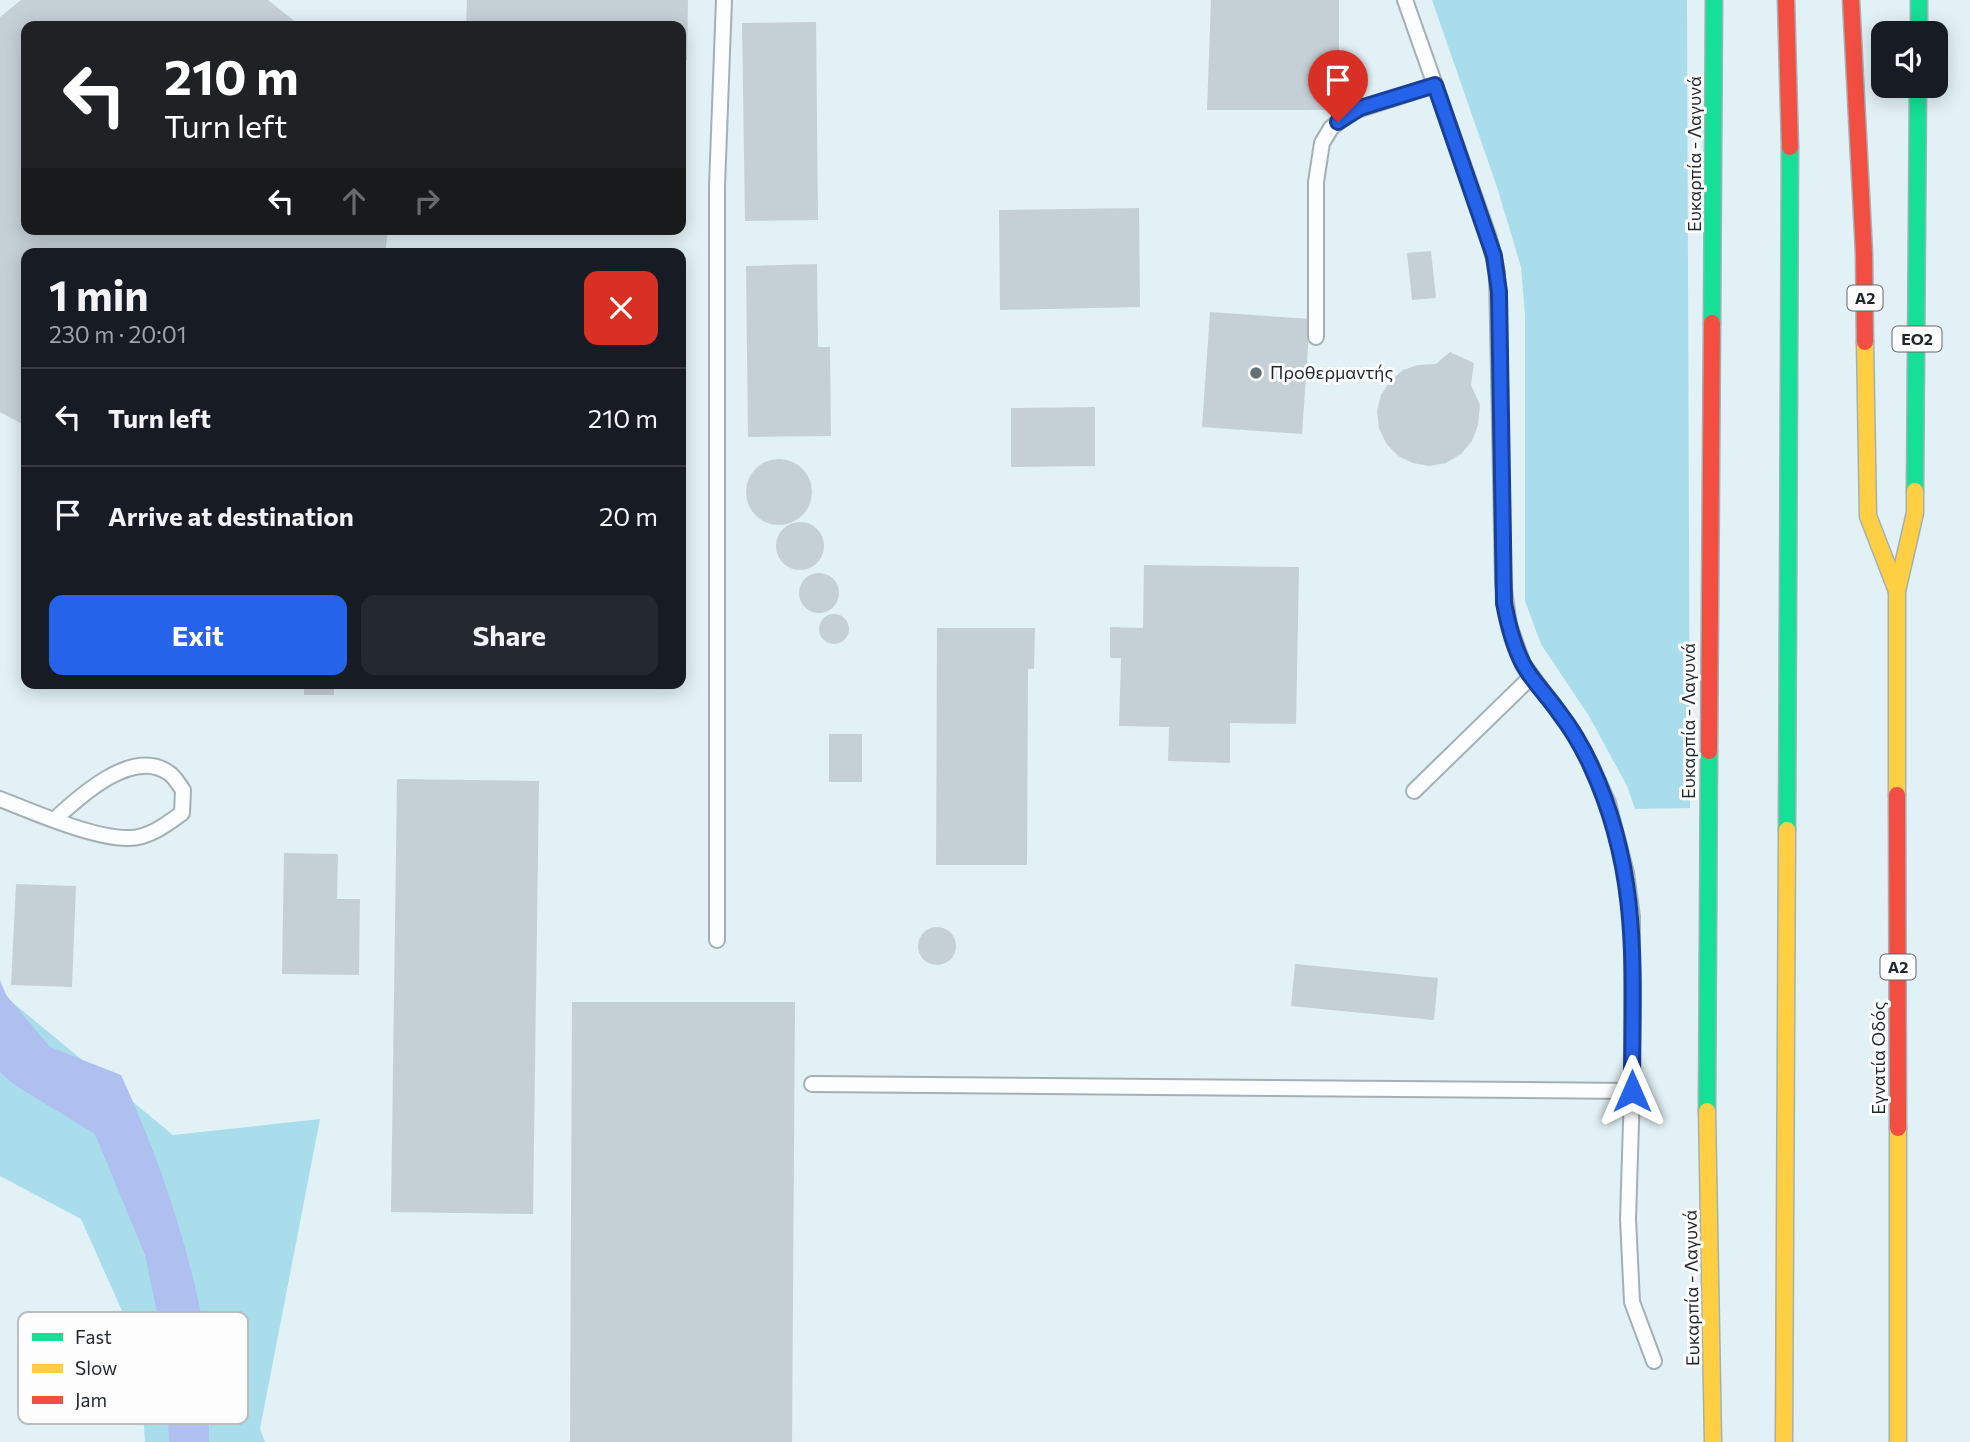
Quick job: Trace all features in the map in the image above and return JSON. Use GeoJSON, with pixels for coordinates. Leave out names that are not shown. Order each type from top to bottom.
{"type":"FeatureCollection","features":[{"type":"Feature","properties":{"kind":"main road","name":"Ευκαρπία - Λαγυνά"},"geometry":{"type":"LineString","coordinates":[[1713,1442],[1707,1051],[1714,0]]}},
{"type":"Feature","properties":{"kind":"main road"},"geometry":{"type":"LineString","coordinates":[[1784,1442],[1790,77],[1786,0]]}},
{"type":"Feature","properties":{"kind":"main road","name":"Α2"},"geometry":{"type":"LineString","coordinates":[[1851,0],[1864,253],[1868,516],[1897,591]]}},
{"type":"Feature","properties":{"kind":"main road"},"geometry":{"type":"LineString","coordinates":[[1919,0],[1919,21]]}},
{"type":"Feature","properties":{"kind":"main road","name":"ΕΟ2"},"geometry":{"type":"LineString","coordinates":[[1897,591],[1915,513],[1918,98]]}},
{"type":"Feature","properties":{"kind":"main road","name":"Εγνατία Οδός"},"geometry":{"type":"LineString","coordinates":[[1897,591],[1898,1442]]}},
{"type":"Feature","properties":{"kind":"lane"},"geometry":{"type":"LineString","coordinates":[[717,940],[717,186],[724,0]]}},
{"type":"Feature","properties":{"kind":"lane"},"geometry":{"type":"LineString","coordinates":[[1405,0],[1489,238],[1497,272],[1504,592],[1514,644],[1531,677],[1558,710],[1590,763],[1608,803],[1622,854],[1632,917],[1632,1091],[1628,1219],[1632,1302],[1654,1361]]}},
{"type":"Feature","properties":{"kind":"lane"},"geometry":{"type":"LineString","coordinates":[[1316,337],[1317,182],[1322,143],[1331,128],[1351,112],[1435,85]]}},
{"type":"Feature","properties":{"kind":"lane"},"geometry":{"type":"LineString","coordinates":[[1414,791],[1531,677]]}},
{"type":"Feature","properties":{"kind":"lane"},"geometry":{"type":"LineString","coordinates":[[0,799],[54,820],[83,829],[130,838],[161,829],[182,813],[183,790],[170,773],[147,764],[114,774],[85,792],[54,820]]}},
{"type":"Feature","properties":{"kind":"lane"},"geometry":{"type":"LineString","coordinates":[[812,1084],[1632,1091]]}},
{"type":"Feature","properties":{"kind":"shaded area"},"geometry":{"type":"Polygon","coordinates":[[[1432,0],[1687,0],[1690,808],[1635,809],[1627,786],[1589,716],[1541,644],[1525,601],[1525,315],[1521,267],[1497,187],[1432,0]]]}},
{"type":"Feature","properties":{"kind":"shaded area"},"geometry":{"type":"Polygon","coordinates":[[[0,979],[6,997],[173,1135],[320,1119],[260,1429],[265,1442],[145,1442],[144,1424],[248,1424],[248,1312],[122,1312],[81,1219],[0,1176],[0,979]]]}},
{"type":"Feature","properties":{"kind":"shaded area"},"geometry":{"type":"Polygon","coordinates":[[[0,982],[7,996],[50,1047],[121,1075],[161,1172],[182,1238],[200,1312],[157,1312],[145,1255],[95,1134],[13,1084],[0,1072],[0,982]]]}},
{"type":"Feature","properties":{"kind":"shaded area"},"geometry":{"type":"Polygon","coordinates":[[[168,1424],[209,1424],[209,1442],[169,1442],[168,1424]]]}},
{"type":"Feature","properties":{"kind":"building"},"geometry":{"type":"Polygon","coordinates":[[[21,0],[268,0],[295,21],[21,21],[21,235],[387,235],[386,248],[21,248],[21,423],[0,412],[0,17],[21,0]]]}},
{"type":"Feature","properties":{"kind":"building"},"geometry":{"type":"Polygon","coordinates":[[[467,0],[688,0],[687,60],[686,21],[466,21],[467,0]]]}},
{"type":"Feature","properties":{"kind":"building"},"geometry":{"type":"Polygon","coordinates":[[[1211,0],[1339,0],[1339,110],[1207,110],[1211,0]]]}},
{"type":"Feature","properties":{"kind":"building"},"geometry":{"type":"Polygon","coordinates":[[[816,22],[818,220],[745,221],[742,23],[816,22]]]}},
{"type":"Feature","properties":{"kind":"building"},"geometry":{"type":"Polygon","coordinates":[[[1139,208],[1140,307],[1000,310],[999,210],[1139,208]]]}},
{"type":"Feature","properties":{"kind":"building"},"geometry":{"type":"Polygon","coordinates":[[[1431,251],[1436,298],[1412,300],[1407,253],[1431,251]]]}},
{"type":"Feature","properties":{"kind":"building"},"geometry":{"type":"Polygon","coordinates":[[[817,264],[818,347],[830,347],[831,436],[748,437],[746,266],[817,264]]]}},
{"type":"Feature","properties":{"kind":"building","name":"Προθερμαντής"},"geometry":{"type":"Polygon","coordinates":[[[1210,312],[1310,319],[1302,434],[1202,427],[1210,312]]]}},
{"type":"Feature","properties":{"kind":"building"},"geometry":{"type":"Polygon","coordinates":[[[1450,352],[1474,363],[1471,385],[1480,405],[1478,425],[1472,441],[1461,454],[1446,463],[1429,466],[1413,463],[1398,456],[1386,443],[1379,428],[1377,411],[1381,395],[1390,381],[1403,370],[1418,365],[1436,364],[1450,352]]]}},
{"type":"Feature","properties":{"kind":"building"},"geometry":{"type":"Polygon","coordinates":[[[1095,407],[1095,466],[1011,467],[1011,408],[1095,407]]]}},
{"type":"Feature","properties":{"kind":"building"},"geometry":{"type":"Polygon","coordinates":[[[779,459],[792,461],[807,474],[812,492],[810,505],[797,520],[779,525],[766,523],[751,510],[746,492],[748,479],[761,464],[779,459]]]}},
{"type":"Feature","properties":{"kind":"building"},"geometry":{"type":"Polygon","coordinates":[[[800,522],[817,529],[824,546],[817,563],[800,570],[783,563],[776,546],[783,529],[800,522]]]}},
{"type":"Feature","properties":{"kind":"building"},"geometry":{"type":"Polygon","coordinates":[[[1144,565],[1299,567],[1296,724],[1230,723],[1230,763],[1168,761],[1169,727],[1119,726],[1121,658],[1110,658],[1110,627],[1143,628],[1144,565]]]}},
{"type":"Feature","properties":{"kind":"building"},"geometry":{"type":"Polygon","coordinates":[[[819,573],[833,579],[839,593],[833,607],[819,613],[805,607],[799,593],[805,579],[819,573]]]}},
{"type":"Feature","properties":{"kind":"building"},"geometry":{"type":"Polygon","coordinates":[[[834,614],[845,618],[849,629],[845,640],[834,644],[823,640],[819,629],[823,618],[834,614]]]}},
{"type":"Feature","properties":{"kind":"building"},"geometry":{"type":"Polygon","coordinates":[[[937,628],[1035,628],[1034,669],[1028,669],[1027,865],[936,865],[937,628]]]}},
{"type":"Feature","properties":{"kind":"building"},"geometry":{"type":"Polygon","coordinates":[[[304,689],[334,689],[334,695],[304,695],[304,689]]]}},
{"type":"Feature","properties":{"kind":"building"},"geometry":{"type":"Polygon","coordinates":[[[829,734],[862,734],[862,782],[829,782],[829,734]]]}},
{"type":"Feature","properties":{"kind":"building"},"geometry":{"type":"Polygon","coordinates":[[[397,779],[539,781],[533,1214],[391,1212],[397,779]]]}},
{"type":"Feature","properties":{"kind":"building"},"geometry":{"type":"Polygon","coordinates":[[[284,853],[338,854],[337,899],[360,899],[359,975],[282,974],[284,853]]]}},
{"type":"Feature","properties":{"kind":"building"},"geometry":{"type":"Polygon","coordinates":[[[16,884],[76,886],[72,987],[11,985],[16,884]]]}},
{"type":"Feature","properties":{"kind":"building"},"geometry":{"type":"Polygon","coordinates":[[[937,927],[950,933],[956,946],[950,959],[937,965],[924,959],[918,946],[924,933],[937,927]]]}},
{"type":"Feature","properties":{"kind":"building"},"geometry":{"type":"Polygon","coordinates":[[[1295,964],[1438,978],[1434,1020],[1291,1006],[1295,964]]]}},
{"type":"Feature","properties":{"kind":"building"},"geometry":{"type":"Polygon","coordinates":[[[572,1002],[795,1002],[792,1442],[570,1442],[572,1002]]]}},
{"type":"Feature","properties":{"kind":"traffic: fast"},"geometry":{"type":"LineString","coordinates":[[1712,323],[1714,0]]}},
{"type":"Feature","properties":{"kind":"traffic: fast"},"geometry":{"type":"LineString","coordinates":[[1919,0],[1919,21]]}},
{"type":"Feature","properties":{"kind":"traffic: fast"},"geometry":{"type":"LineString","coordinates":[[1915,491],[1918,98]]}},
{"type":"Feature","properties":{"kind":"traffic: fast"},"geometry":{"type":"LineString","coordinates":[[1787,830],[1790,147]]}},
{"type":"Feature","properties":{"kind":"traffic: fast"},"geometry":{"type":"LineString","coordinates":[[1707,1111],[1709,751]]}},
{"type":"Feature","properties":{"kind":"traffic: slow"},"geometry":{"type":"LineString","coordinates":[[1865,342],[1868,516],[1897,591]]}},
{"type":"Feature","properties":{"kind":"traffic: slow"},"geometry":{"type":"LineString","coordinates":[[1897,795],[1897,591],[1915,513],[1915,491]]}},
{"type":"Feature","properties":{"kind":"traffic: slow"},"geometry":{"type":"LineString","coordinates":[[1784,1442],[1787,830]]}},
{"type":"Feature","properties":{"kind":"traffic: slow"},"geometry":{"type":"LineString","coordinates":[[1707,1111],[1713,1442]]}},
{"type":"Feature","properties":{"kind":"traffic: slow"},"geometry":{"type":"LineString","coordinates":[[1898,1128],[1898,1442]]}},
{"type":"Feature","properties":{"kind":"traffic: jam"},"geometry":{"type":"LineString","coordinates":[[1786,0],[1790,147]]}},
{"type":"Feature","properties":{"kind":"traffic: jam"},"geometry":{"type":"LineString","coordinates":[[1851,0],[1864,253],[1865,342]]}},
{"type":"Feature","properties":{"kind":"traffic: jam"},"geometry":{"type":"LineString","coordinates":[[1709,751],[1712,323]]}},
{"type":"Feature","properties":{"kind":"traffic: jam"},"geometry":{"type":"LineString","coordinates":[[1897,795],[1898,1128]]}},
{"type":"Feature","properties":{"kind":"place","name":"Προθερμαντής"},"geometry":{"type":"Point","coordinates":[1256,373]}},
{"type":"Feature","properties":{"kind":"route"},"geometry":{"type":"LineString","coordinates":[[1338,122],[1360,108],[1435,85],[1489,238],[1497,272],[1500,316],[1504,603],[1514,644],[1523,664],[1573,732],[1590,763],[1608,803],[1622,854],[1632,917],[1632,1091]]}}]}
